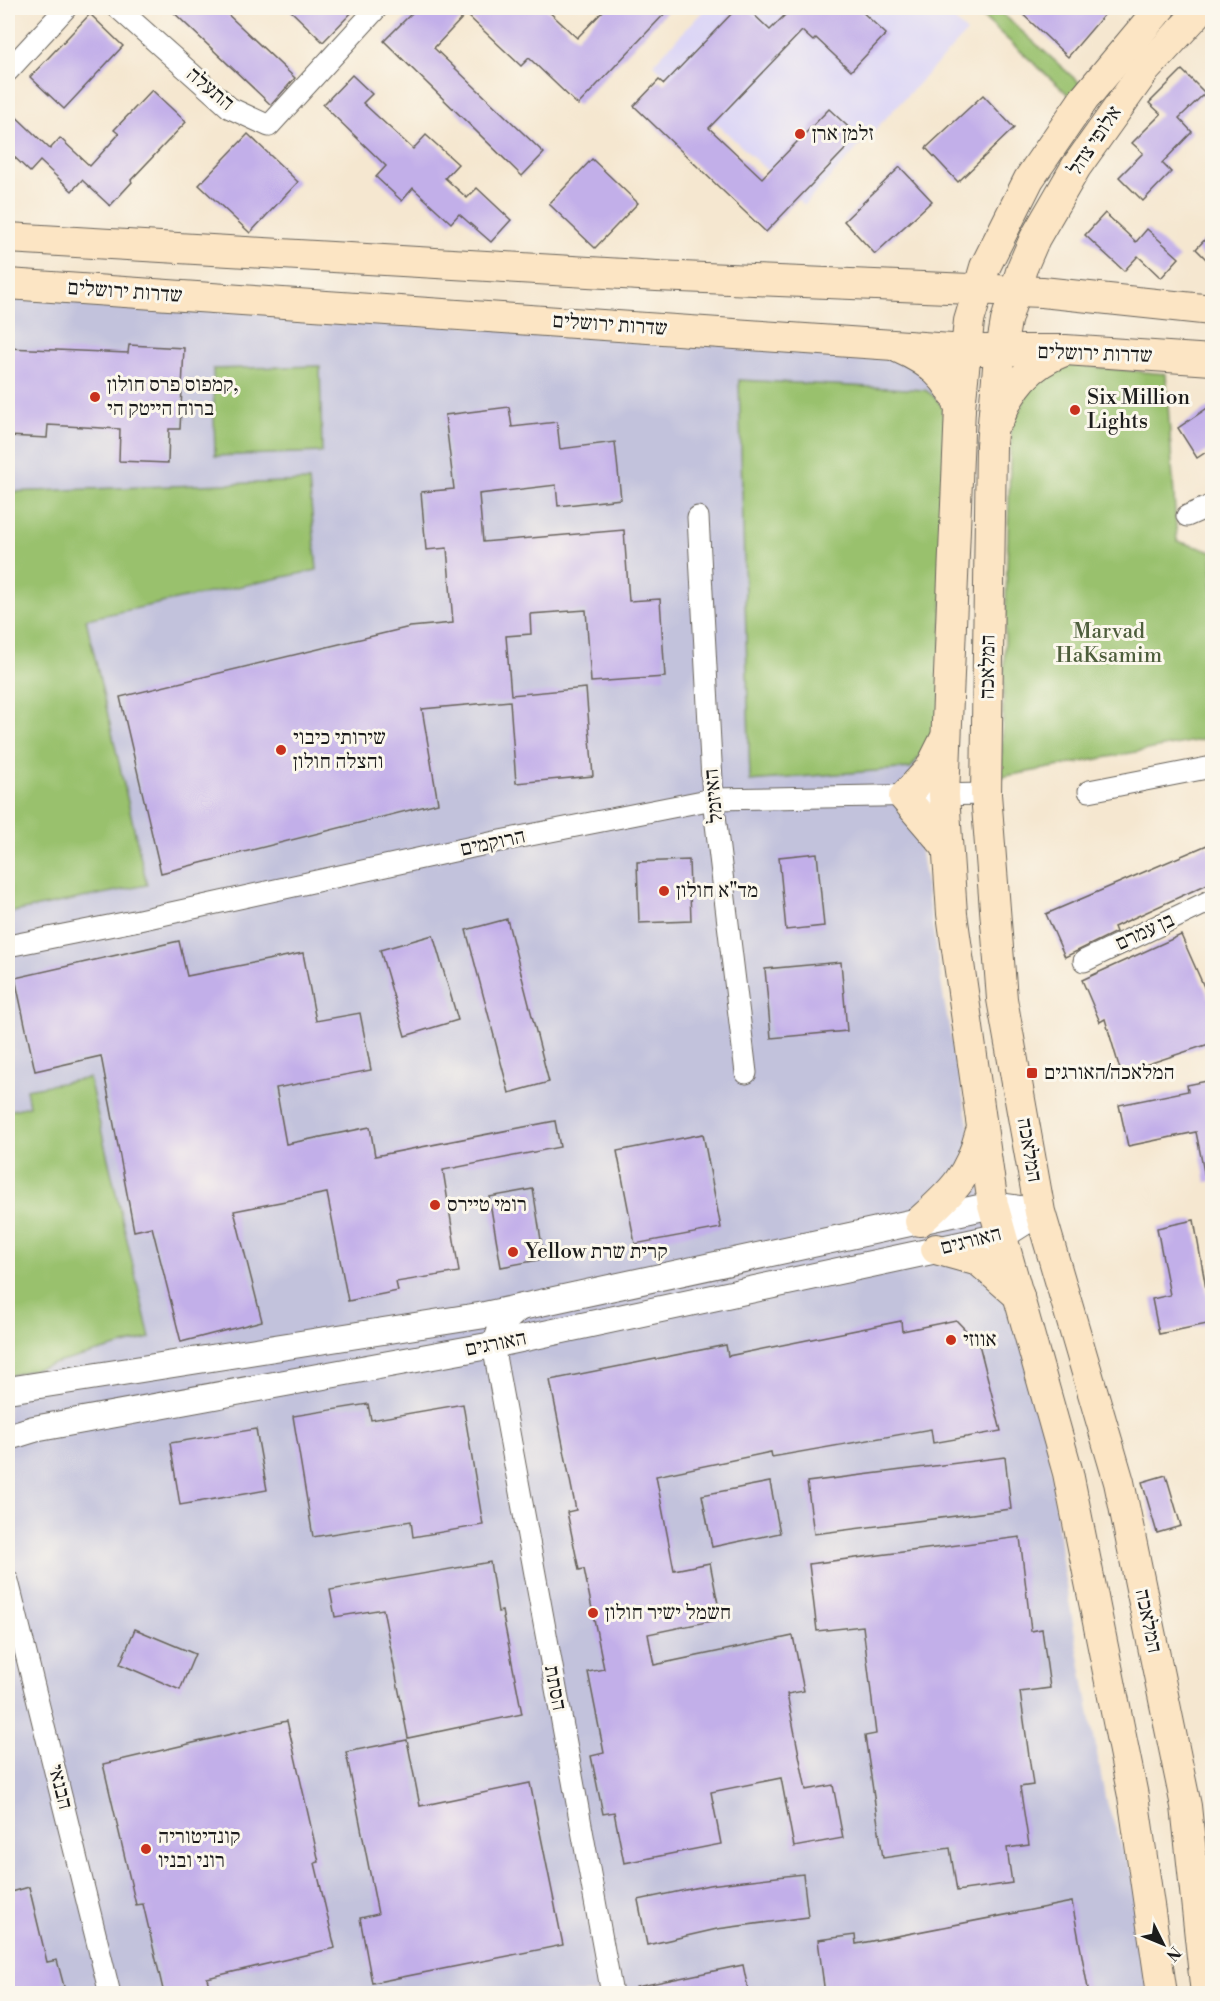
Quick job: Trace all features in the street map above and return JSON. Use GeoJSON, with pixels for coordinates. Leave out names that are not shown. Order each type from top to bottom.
{"type":"FeatureCollection","features":[{"type":"Feature","properties":{"kind":"main road","name":"אלופי צהל"},"geometry":{"type":"LineString","coordinates":[[978,291],[985,267],[1035,171],[1089,93],[1160,8]]}},
{"type":"Feature","properties":{"kind":"main road","name":"אלופי צהל"},"geometry":{"type":"LineString","coordinates":[[1014,291],[1035,238],[1107,120],[1145,70],[1202,8]]}},
{"type":"Feature","properties":{"kind":"main road"},"geometry":{"type":"LineString","coordinates":[[8,238],[645,275],[1014,291],[1212,310]]}},
{"type":"Feature","properties":{"kind":"main road","name":"שדרות ירושלים"},"geometry":{"type":"LineString","coordinates":[[8,284],[966,350],[1065,350],[1212,360]]}},
{"type":"Feature","properties":{"kind":"main road","name":"המלאכה"},"geometry":{"type":"LineString","coordinates":[[978,291],[969,321],[960,408],[944,795],[952,914],[993,1205],[1068,1473],[1133,1796],[1162,1994]]}},
{"type":"Feature","properties":{"kind":"main road","name":"המלאכה"},"geometry":{"type":"LineString","coordinates":[[1014,291],[1000,351],[991,444],[986,794],[1002,999],[1040,1212],[1119,1482],[1186,1806],[1206,1994]]}},
{"type":"Feature","properties":{"kind":"main road"},"geometry":{"type":"LineString","coordinates":[[891,345],[923,358],[946,380],[960,408]]}},
{"type":"Feature","properties":{"kind":"main road"},"geometry":{"type":"LineString","coordinates":[[991,444],[1006,399],[1015,386],[1034,366],[1065,350]]}},
{"type":"Feature","properties":{"kind":"main road"},"geometry":{"type":"LineString","coordinates":[[946,846],[904,797],[930,769],[947,736]]}},
{"type":"Feature","properties":{"kind":"main road"},"geometry":{"type":"LineString","coordinates":[[920,1221],[942,1201],[969,1169],[981,1129]]}},
{"type":"Feature","properties":{"kind":"main road"},"geometry":{"type":"LineString","coordinates":[[936,1249],[979,1261],[1018,1296]]}},
{"type":"Feature","properties":{"kind":"street"},"geometry":{"type":"LineString","coordinates":[[8,71],[66,8]]}},
{"type":"Feature","properties":{"kind":"street","name":"התעלה"},"geometry":{"type":"LineString","coordinates":[[118,8],[230,108],[268,126],[377,8]]}},
{"type":"Feature","properties":{"kind":"street"},"geometry":{"type":"LineString","coordinates":[[1187,516],[1212,505]]}},
{"type":"Feature","properties":{"kind":"street","name":"האיזמל"},"geometry":{"type":"LineString","coordinates":[[698,517],[713,799],[746,1073]]}},
{"type":"Feature","properties":{"kind":"street"},"geometry":{"type":"LineString","coordinates":[[1089,791],[1212,767]]}},
{"type":"Feature","properties":{"kind":"street","name":"הרוקמים"},"geometry":{"type":"LineString","coordinates":[[8,946],[139,920],[495,842],[713,799],[986,794]]}},
{"type":"Feature","properties":{"kind":"street","name":"בן עמרם"},"geometry":{"type":"LineString","coordinates":[[1084,961],[1211,907]]}},
{"type":"Feature","properties":{"kind":"street","name":"האורגים"},"geometry":{"type":"LineString","coordinates":[[8,1390],[485,1315],[993,1205],[1040,1212]]}},
{"type":"Feature","properties":{"kind":"street","name":"האורגים"},"geometry":{"type":"LineString","coordinates":[[8,1437],[34,1429],[504,1342],[1002,1236],[1040,1212]]}},
{"type":"Feature","properties":{"kind":"street"},"geometry":{"type":"LineString","coordinates":[[504,1342],[498,1330],[523,1306]]}},
{"type":"Feature","properties":{"kind":"street","name":"הסתת"},"geometry":{"type":"LineString","coordinates":[[504,1342],[498,1383],[612,1994]]}},
{"type":"Feature","properties":{"kind":"street"},"geometry":{"type":"LineString","coordinates":[[8,1448],[34,1429]]}},
{"type":"Feature","properties":{"kind":"street","name":"הבנאי"},"geometry":{"type":"LineString","coordinates":[[8,1581],[110,1994]]}},
{"type":"Feature","properties":{"kind":"shaded area","name":"זלמן ארן"},"geometry":{"type":"Polygon","coordinates":[[[706,8],[941,8],[967,32],[804,205],[653,64],[706,8]]]}},
{"type":"Feature","properties":{"kind":"shaded area"},"geometry":{"type":"Polygon","coordinates":[[[8,294],[889,355],[909,362],[937,389],[939,403],[916,820],[944,1001],[987,1220],[1046,1421],[1063,1569],[1105,1797],[1173,1993],[8,1993],[8,294]]]}},
{"type":"Feature","properties":{"kind":"green space"},"geometry":{"type":"Polygon","coordinates":[[[973,8],[996,8],[1084,87],[1072,98],[973,8]]]}},
{"type":"Feature","properties":{"kind":"green space","name":"Marvad HaKsamim"},"geometry":{"type":"Polygon","coordinates":[[[1062,364],[1166,374],[1177,541],[1212,551],[1212,738],[1001,777],[1011,428],[1032,384],[1062,364]]]}},
{"type":"Feature","properties":{"kind":"green space"},"geometry":{"type":"Polygon","coordinates":[[[320,366],[322,452],[215,456],[213,369],[320,366]]]}},
{"type":"Feature","properties":{"kind":"green space"},"geometry":{"type":"Polygon","coordinates":[[[739,380],[925,390],[938,400],[942,408],[946,425],[940,728],[911,768],[750,781],[739,380]]]}},
{"type":"Feature","properties":{"kind":"green space"},"geometry":{"type":"Polygon","coordinates":[[[309,481],[317,570],[86,619],[147,885],[8,913],[8,492],[309,481]]]}},
{"type":"Feature","properties":{"kind":"green space"},"geometry":{"type":"Polygon","coordinates":[[[89,1078],[150,1338],[8,1376],[8,1111],[29,1106],[26,1089],[89,1078]]]}},
{"type":"Feature","properties":{"kind":"building"},"geometry":{"type":"Polygon","coordinates":[[[169,8],[221,8],[295,78],[271,105],[169,8]]]}},
{"type":"Feature","properties":{"kind":"building"},"geometry":{"type":"Polygon","coordinates":[[[288,8],[356,8],[323,42],[288,8]]]}},
{"type":"Feature","properties":{"kind":"building"},"geometry":{"type":"Polygon","coordinates":[[[417,8],[545,8],[577,38],[606,8],[670,8],[578,105],[529,58],[521,66],[466,14],[434,48],[544,153],[522,176],[384,41],[417,8]]]}},
{"type":"Feature","properties":{"kind":"building"},"geometry":{"type":"Polygon","coordinates":[[[737,8],[747,8],[770,30],[792,8],[858,8],[886,34],[851,71],[816,38],[813,41],[802,31],[709,128],[762,178],[829,109],[858,136],[766,232],[634,106],[659,80],[664,84],[737,8]]]}},
{"type":"Feature","properties":{"kind":"building"},"geometry":{"type":"Polygon","coordinates":[[[1016,8],[1110,8],[1068,57],[1016,8]]]}},
{"type":"Feature","properties":{"kind":"building"},"geometry":{"type":"Polygon","coordinates":[[[90,14],[123,46],[64,109],[30,77],[90,14]]]}},
{"type":"Feature","properties":{"kind":"building"},"geometry":{"type":"Polygon","coordinates":[[[1182,70],[1205,93],[1179,118],[1192,132],[1162,163],[1171,172],[1143,201],[1119,177],[1143,153],[1132,143],[1161,114],[1149,103],[1182,70]]]}},
{"type":"Feature","properties":{"kind":"building"},"geometry":{"type":"Polygon","coordinates":[[[352,75],[372,94],[363,103],[413,149],[426,135],[458,164],[445,178],[467,198],[477,188],[511,220],[491,242],[459,214],[451,223],[413,188],[402,201],[376,177],[386,166],[323,105],[352,75]]]}},
{"type":"Feature","properties":{"kind":"building"},"geometry":{"type":"Polygon","coordinates":[[[152,90],[186,122],[131,180],[132,182],[110,206],[82,180],[72,191],[40,161],[30,172],[8,151],[8,109],[50,149],[60,138],[90,166],[119,134],[114,130],[152,90]]]}},
{"type":"Feature","properties":{"kind":"building"},"geometry":{"type":"Polygon","coordinates":[[[983,95],[1014,128],[958,182],[926,148],[983,95]]]}},
{"type":"Feature","properties":{"kind":"building"},"geometry":{"type":"Polygon","coordinates":[[[248,134],[298,182],[250,233],[199,185],[248,134]]]}},
{"type":"Feature","properties":{"kind":"building"},"geometry":{"type":"Polygon","coordinates":[[[592,159],[638,203],[595,248],[549,204],[592,159]]]}},
{"type":"Feature","properties":{"kind":"building"},"geometry":{"type":"Polygon","coordinates":[[[900,167],[932,201],[875,254],[844,221],[900,167]]]}},
{"type":"Feature","properties":{"kind":"building"},"geometry":{"type":"Polygon","coordinates":[[[1105,213],[1136,242],[1147,229],[1179,258],[1161,278],[1138,256],[1124,271],[1085,235],[1105,213]]]}},
{"type":"Feature","properties":{"kind":"building"},"geometry":{"type":"Polygon","coordinates":[[[1212,232],[1212,265],[1196,249],[1212,232]]]}},
{"type":"Feature","properties":{"kind":"building","name":"קמפוס פרס חולון, ברוח הייטק הי"},"geometry":{"type":"Polygon","coordinates":[[[129,345],[184,348],[180,429],[169,429],[168,463],[119,461],[120,429],[48,425],[47,438],[8,436],[8,348],[128,353],[129,345]]]}},
{"type":"Feature","properties":{"kind":"building"},"geometry":{"type":"Polygon","coordinates":[[[1212,405],[1212,448],[1197,458],[1178,428],[1212,405]]]}},
{"type":"Feature","properties":{"kind":"building"},"geometry":{"type":"Polygon","coordinates":[[[509,407],[512,427],[557,422],[560,449],[615,442],[621,499],[558,506],[556,485],[479,494],[483,542],[624,530],[629,601],[660,599],[665,677],[591,682],[586,610],[530,614],[531,634],[506,636],[511,695],[586,688],[593,776],[516,783],[510,701],[422,709],[438,803],[161,873],[120,697],[410,627],[453,623],[447,548],[426,550],[421,492],[454,489],[445,415],[509,407]]]}},
{"type":"Feature","properties":{"kind":"building"},"geometry":{"type":"Polygon","coordinates":[[[1207,845],[1212,857],[1212,882],[1114,927],[1116,932],[1065,957],[1046,914],[1207,845]]]}},
{"type":"Feature","properties":{"kind":"building"},"geometry":{"type":"Polygon","coordinates":[[[817,853],[824,926],[786,930],[779,857],[817,853]]]}},
{"type":"Feature","properties":{"kind":"building","name":"מד\"א חולון"},"geometry":{"type":"Polygon","coordinates":[[[689,860],[691,921],[639,923],[637,862],[689,860]]]}},
{"type":"Feature","properties":{"kind":"building"},"geometry":{"type":"Polygon","coordinates":[[[507,919],[549,1082],[509,1093],[466,930],[507,919]]]}},
{"type":"Feature","properties":{"kind":"building"},"geometry":{"type":"Polygon","coordinates":[[[433,935],[458,1020],[405,1036],[380,950],[433,935]]]}},
{"type":"Feature","properties":{"kind":"building"},"geometry":{"type":"Polygon","coordinates":[[[1181,935],[1209,998],[1212,997],[1212,1043],[1121,1073],[1105,1019],[1100,1022],[1082,980],[1181,935]]]}},
{"type":"Feature","properties":{"kind":"building"},"geometry":{"type":"Polygon","coordinates":[[[179,941],[187,976],[303,953],[316,1021],[360,1013],[371,1070],[276,1088],[286,1144],[370,1127],[375,1156],[555,1121],[560,1147],[443,1170],[459,1272],[396,1282],[398,1291],[348,1301],[327,1193],[234,1211],[262,1321],[181,1342],[152,1227],[134,1231],[101,1056],[35,1071],[15,978],[179,941]]]}},
{"type":"Feature","properties":{"kind":"building"},"geometry":{"type":"Polygon","coordinates":[[[841,962],[847,1031],[771,1038],[765,969],[841,962]]]}},
{"type":"Feature","properties":{"kind":"building"},"geometry":{"type":"Polygon","coordinates":[[[1212,1080],[1212,1181],[1206,1182],[1196,1132],[1128,1146],[1119,1105],[1188,1091],[1187,1085],[1212,1080]]]}},
{"type":"Feature","properties":{"kind":"building"},"geometry":{"type":"Polygon","coordinates":[[[703,1134],[721,1228],[635,1244],[617,1151],[703,1134]]]}},
{"type":"Feature","properties":{"kind":"building"},"geometry":{"type":"Polygon","coordinates":[[[533,1189],[544,1259],[501,1267],[489,1197],[533,1189]]]}},
{"type":"Feature","properties":{"kind":"building"},"geometry":{"type":"Polygon","coordinates":[[[1194,1220],[1212,1323],[1159,1334],[1152,1299],[1170,1295],[1157,1228],[1194,1220]]]}},
{"type":"Feature","properties":{"kind":"building"},"geometry":{"type":"Polygon","coordinates":[[[956,1320],[979,1344],[1001,1431],[933,1443],[931,1429],[772,1457],[771,1452],[656,1476],[674,1570],[710,1563],[721,1619],[648,1634],[654,1665],[793,1636],[804,1691],[787,1694],[806,1790],[833,1785],[843,1838],[794,1847],[781,1778],[711,1792],[721,1844],[624,1863],[614,1812],[603,1814],[591,1756],[604,1753],[588,1672],[604,1669],[584,1569],[579,1570],[567,1512],[576,1510],[550,1380],[726,1345],[728,1356],[901,1321],[902,1331],[956,1320]]]}},
{"type":"Feature","properties":{"kind":"building"},"geometry":{"type":"Polygon","coordinates":[[[368,1404],[371,1420],[463,1404],[483,1525],[413,1537],[411,1521],[313,1537],[293,1416],[368,1404]]]}},
{"type":"Feature","properties":{"kind":"building"},"geometry":{"type":"Polygon","coordinates":[[[256,1429],[267,1490],[180,1505],[170,1443],[256,1429]]]}},
{"type":"Feature","properties":{"kind":"building"},"geometry":{"type":"Polygon","coordinates":[[[1005,1457],[1011,1509],[814,1534],[807,1482],[1005,1457]]]}},
{"type":"Feature","properties":{"kind":"building"},"geometry":{"type":"Polygon","coordinates":[[[1166,1475],[1181,1526],[1157,1533],[1142,1482],[1166,1475]]]}},
{"type":"Feature","properties":{"kind":"building"},"geometry":{"type":"Polygon","coordinates":[[[770,1482],[780,1533],[712,1547],[702,1495],[770,1482]]]}},
{"type":"Feature","properties":{"kind":"building"},"geometry":{"type":"Polygon","coordinates":[[[1020,1537],[1031,1631],[1042,1629],[1050,1688],[1020,1692],[1033,1785],[1020,1787],[1029,1845],[1007,1848],[1012,1883],[957,1891],[950,1848],[883,1858],[865,1736],[876,1734],[863,1626],[817,1631],[809,1564],[1020,1537]]]}},
{"type":"Feature","properties":{"kind":"building"},"geometry":{"type":"Polygon","coordinates":[[[490,1562],[498,1612],[502,1611],[522,1714],[408,1738],[383,1609],[335,1617],[330,1590],[490,1562]]]}},
{"type":"Feature","properties":{"kind":"building"},"geometry":{"type":"Polygon","coordinates":[[[135,1629],[195,1654],[180,1690],[120,1664],[135,1629]]]}},
{"type":"Feature","properties":{"kind":"building"},"geometry":{"type":"Polygon","coordinates":[[[287,1721],[319,1862],[315,1863],[335,1948],[207,1978],[211,1994],[164,1994],[143,1904],[136,1905],[103,1764],[287,1721]]]}},
{"type":"Feature","properties":{"kind":"building"},"geometry":{"type":"Polygon","coordinates":[[[407,1740],[420,1806],[530,1783],[563,1945],[372,1983],[360,1918],[378,1914],[346,1752],[407,1740]]]}},
{"type":"Feature","properties":{"kind":"building"},"geometry":{"type":"Polygon","coordinates":[[[803,1874],[808,1917],[717,1929],[647,1945],[638,1900],[709,1885],[803,1874]]]}},
{"type":"Feature","properties":{"kind":"building"},"geometry":{"type":"Polygon","coordinates":[[[29,1887],[47,1962],[57,1960],[66,1994],[8,1994],[8,1893],[29,1887]]]}},
{"type":"Feature","properties":{"kind":"building"},"geometry":{"type":"Polygon","coordinates":[[[1072,1902],[1089,1994],[825,1994],[818,1940],[855,1935],[856,1944],[1072,1902]]]}},
{"type":"Feature","properties":{"kind":"building"},"geometry":{"type":"Polygon","coordinates":[[[743,1965],[749,1994],[637,1994],[636,1987],[743,1965]]]}},
{"type":"Feature","properties":{"kind":"place","name":"זלמן ארן"},"geometry":{"type":"Point","coordinates":[800,134]}},
{"type":"Feature","properties":{"kind":"place","name":"קמפוס פרס חולון, ברוח הייטק הי"},"geometry":{"type":"Point","coordinates":[95,397]}},
{"type":"Feature","properties":{"kind":"place","name":"Six Million Lights"},"geometry":{"type":"Point","coordinates":[1075,410]}},
{"type":"Feature","properties":{"kind":"place","name":"שירותי כיבוי והצלה חולון"},"geometry":{"type":"Point","coordinates":[281,750]}},
{"type":"Feature","properties":{"kind":"place","name":"מד\"א חולון"},"geometry":{"type":"Point","coordinates":[664,891]}},
{"type":"Feature","properties":{"kind":"place","name":"המלאכה/האורגים"},"geometry":{"type":"Point","coordinates":[1032,1073]}},
{"type":"Feature","properties":{"kind":"place","name":"רומי טיירס"},"geometry":{"type":"Point","coordinates":[435,1205]}},
{"type":"Feature","properties":{"kind":"place","name":"Yellow קרית שרת"},"geometry":{"type":"Point","coordinates":[513,1252]}},
{"type":"Feature","properties":{"kind":"place","name":"אווזי"},"geometry":{"type":"Point","coordinates":[951,1340]}},
{"type":"Feature","properties":{"kind":"place","name":"חשמל ישיר חולון"},"geometry":{"type":"Point","coordinates":[593,1613]}},
{"type":"Feature","properties":{"kind":"place","name":"קונדיטוריה רוני ובניו"},"geometry":{"type":"Point","coordinates":[146,1849]}}]}
